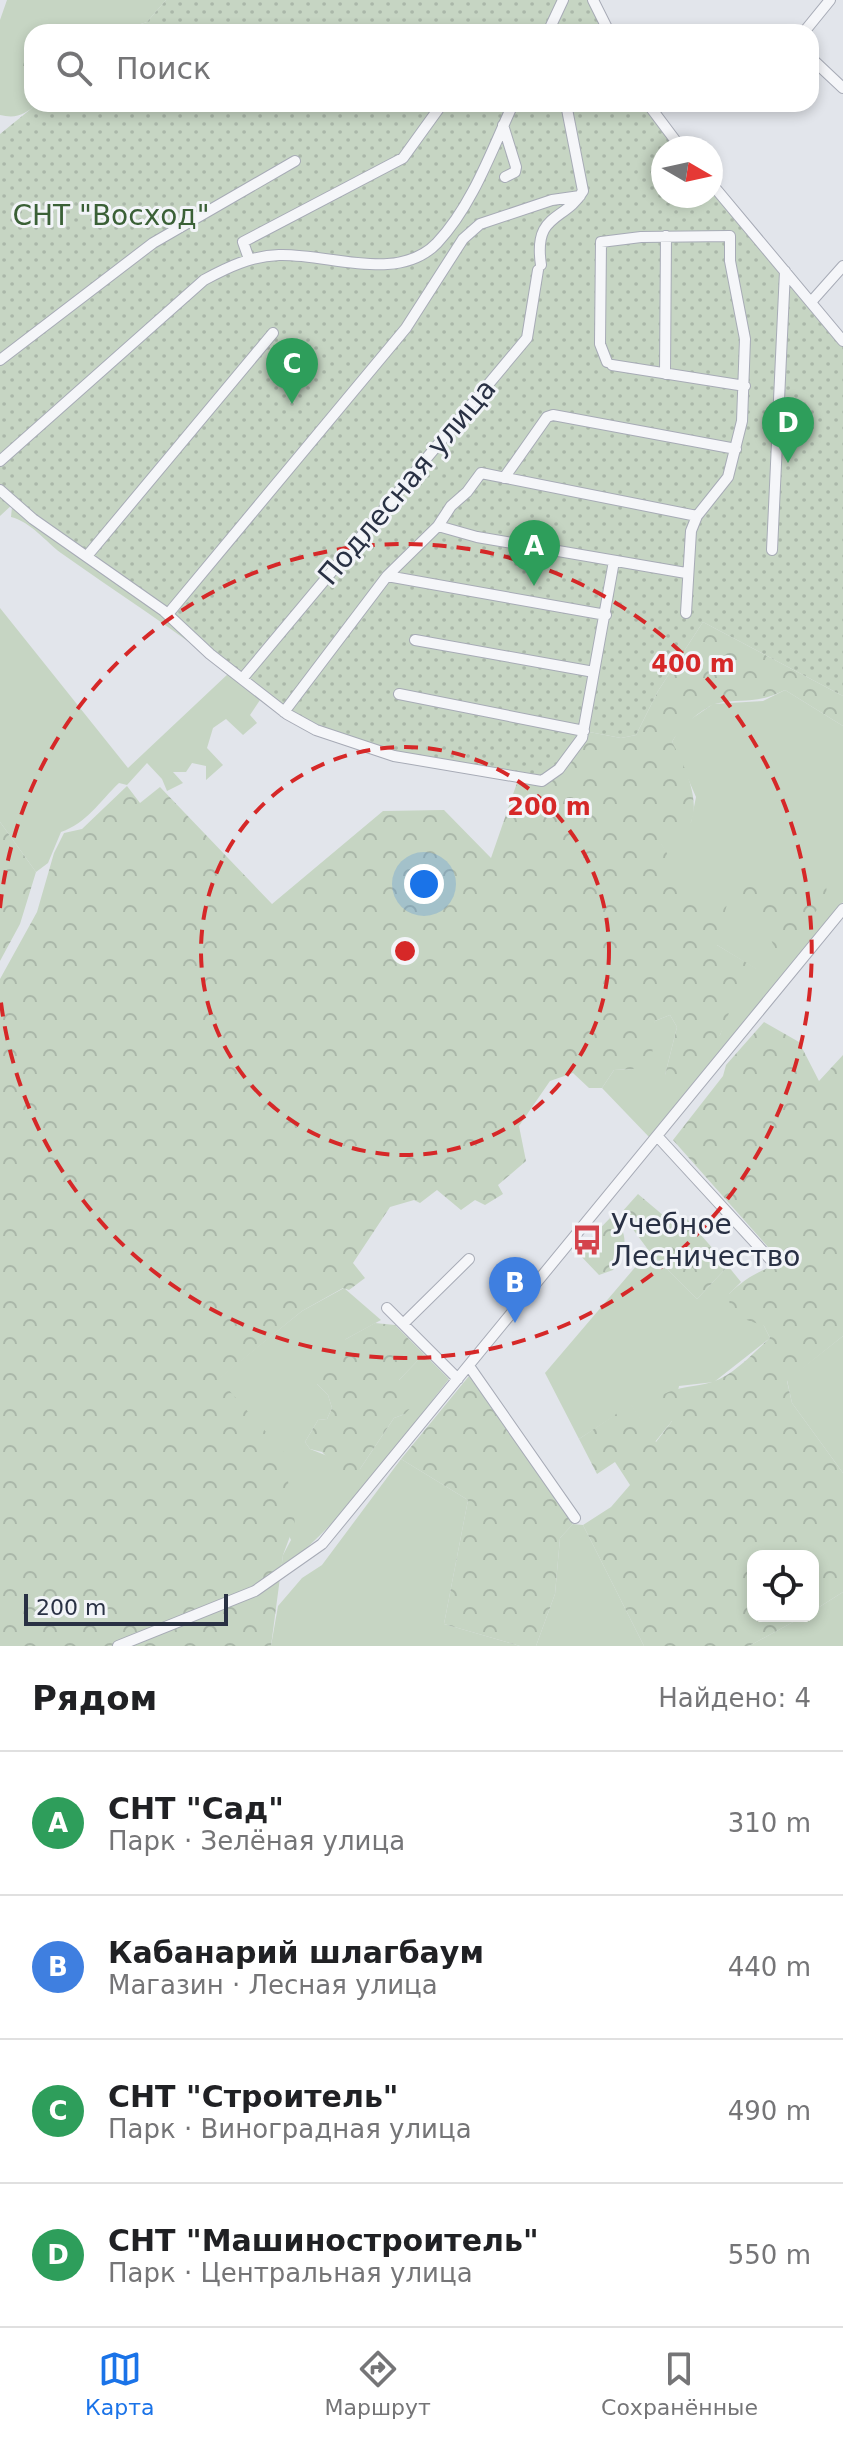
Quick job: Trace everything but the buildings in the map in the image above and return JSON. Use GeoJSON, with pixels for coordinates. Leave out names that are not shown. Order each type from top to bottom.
{"type":"FeatureCollection","features":[{"type":"Feature","properties":{"kind":"street"},"geometry":{"type":"LineString","coordinates":[[552,24],[563,0]]}},
{"type":"Feature","properties":{"kind":"street"},"geometry":{"type":"LineString","coordinates":[[593,0],[605,24]]}},
{"type":"Feature","properties":{"kind":"street"},"geometry":{"type":"LineString","coordinates":[[810,24],[830,0]]}},
{"type":"Feature","properties":{"kind":"street"},"geometry":{"type":"LineString","coordinates":[[819,66],[843,88]]}},
{"type":"Feature","properties":{"kind":"street"},"geometry":{"type":"LineString","coordinates":[[249,259],[243,242],[403,158],[436,112]]}},
{"type":"Feature","properties":{"kind":"street"},"geometry":{"type":"LineString","coordinates":[[0,461],[204,280],[249,259],[304,255],[384,264],[420,258],[451,228],[509,112]]}},
{"type":"Feature","properties":{"kind":"street"},"geometry":{"type":"LineString","coordinates":[[168,614],[406,328],[435,278],[463,239],[480,224],[552,200],[580,196],[583,191],[568,112]]}},
{"type":"Feature","properties":{"kind":"street"},"geometry":{"type":"LineString","coordinates":[[654,112],[672,136]]}},
{"type":"Feature","properties":{"kind":"street"},"geometry":{"type":"LineString","coordinates":[[503,125],[516,167],[515,172],[505,177]]}},
{"type":"Feature","properties":{"kind":"street"},"geometry":{"type":"LineString","coordinates":[[0,360],[153,243],[295,161]]}},
{"type":"Feature","properties":{"kind":"street","name":"Подлесная улица"},"geometry":{"type":"LineString","coordinates":[[242,679],[527,338],[540,268],[540,241],[545,228],[555,216],[580,196]]}},
{"type":"Feature","properties":{"kind":"street"},"geometry":{"type":"LineString","coordinates":[[723,197],[843,341]]}},
{"type":"Feature","properties":{"kind":"street"},"geometry":{"type":"LineString","coordinates":[[665,374],[666,236]]}},
{"type":"Feature","properties":{"kind":"street"},"geometry":{"type":"LineString","coordinates":[[686,613],[688,546],[697,516],[728,477],[736,449],[745,386],[745,339],[730,261],[730,236],[666,236],[601,242],[600,344],[609,364],[745,386]]}},
{"type":"Feature","properties":{"kind":"street"},"geometry":{"type":"LineString","coordinates":[[811,302],[843,266]]}},
{"type":"Feature","properties":{"kind":"street"},"geometry":{"type":"LineString","coordinates":[[772,550],[785,271]]}},
{"type":"Feature","properties":{"kind":"street"},"geometry":{"type":"LineString","coordinates":[[87,556],[273,333]]}},
{"type":"Feature","properties":{"kind":"street"},"geometry":{"type":"LineString","coordinates":[[504,478],[547,417],[553,415],[736,449]]}},
{"type":"Feature","properties":{"kind":"street"},"geometry":{"type":"LineString","coordinates":[[284,712],[387,576],[438,526],[451,506],[467,492],[481,473],[697,516]]}},
{"type":"Feature","properties":{"kind":"street"},"geometry":{"type":"LineString","coordinates":[[0,490],[33,519],[168,614],[284,712],[316,730],[394,756],[542,781],[574,753],[584,731],[614,561]]}},
{"type":"Feature","properties":{"kind":"street"},"geometry":{"type":"LineString","coordinates":[[438,526],[477,537],[686,573]]}},
{"type":"Feature","properties":{"kind":"street"},"geometry":{"type":"LineString","coordinates":[[387,576],[606,615]]}},
{"type":"Feature","properties":{"kind":"street"},"geometry":{"type":"LineString","coordinates":[[415,640],[594,672]]}},
{"type":"Feature","properties":{"kind":"street"},"geometry":{"type":"LineString","coordinates":[[399,694],[584,731]]}},
{"type":"Feature","properties":{"kind":"street"},"geometry":{"type":"LineString","coordinates":[[118,1646],[255,1591],[322,1544],[843,909]]}},
{"type":"Feature","properties":{"kind":"street"},"geometry":{"type":"LineString","coordinates":[[658,1137],[770,1259]]}},
{"type":"Feature","properties":{"kind":"street"},"geometry":{"type":"LineString","coordinates":[[403,1324],[469,1259]]}},
{"type":"Feature","properties":{"kind":"street"},"geometry":{"type":"LineString","coordinates":[[387,1308],[458,1379]]}},
{"type":"Feature","properties":{"kind":"street"},"geometry":{"type":"LineString","coordinates":[[469,1366],[575,1518]]}},
{"type":"Feature","properties":{"kind":"green space"},"geometry":{"type":"Polygon","coordinates":[[[7,0],[166,0],[147,22],[141,24],[24,24],[26,112],[16,116],[0,115],[0,20],[7,0]]]}},
{"type":"Feature","properties":{"kind":"green space"},"geometry":{"type":"Polygon","coordinates":[[[166,0],[593,0],[605,24],[141,24],[147,22],[166,0]]]}},
{"type":"Feature","properties":{"kind":"green space"},"geometry":{"type":"Polygon","coordinates":[[[24,55],[24,93],[10,66],[24,55]]]}},
{"type":"Feature","properties":{"kind":"green space","name":"СНТ \"Восход\""},"geometry":{"type":"Polygon","coordinates":[[[27,112],[654,112],[672,136],[651,136],[651,208],[723,208],[723,197],[843,341],[843,696],[703,622],[658,691],[636,735],[621,738],[584,731],[582,738],[542,781],[394,756],[287,714],[164,611],[14,503],[0,516],[0,134],[27,112]]]}},
{"type":"Feature","properties":{"kind":"green space"},"geometry":{"type":"Polygon","coordinates":[[[12,507],[163,613],[262,697],[250,715],[257,723],[243,735],[226,719],[213,728],[207,748],[223,765],[206,780],[206,766],[192,763],[186,772],[173,772],[183,783],[167,791],[162,779],[147,763],[127,785],[119,783],[86,818],[61,832],[48,863],[36,872],[0,822],[0,608],[128,768],[229,673],[61,553],[31,527],[11,517],[12,507]]]}},
{"type":"Feature","properties":{"kind":"green space"},"geometry":{"type":"Polygon","coordinates":[[[703,622],[843,696],[843,726],[785,690],[756,700],[710,706],[691,720],[672,742],[690,785],[694,800],[693,815],[688,827],[678,837],[661,843],[687,888],[727,904],[717,945],[757,969],[738,993],[710,1052],[667,1091],[665,1075],[677,1027],[670,1015],[655,1021],[652,1057],[633,1069],[614,1070],[602,1088],[589,1088],[573,1073],[550,1081],[519,1126],[526,1161],[498,1185],[503,1194],[485,1205],[475,1200],[461,1210],[437,1190],[420,1203],[414,1200],[390,1207],[353,1263],[365,1278],[349,1290],[343,1288],[302,1311],[219,1379],[283,1451],[295,1523],[283,1555],[271,1646],[0,1646],[0,979],[37,912],[54,853],[64,833],[82,829],[127,786],[140,803],[160,787],[272,904],[383,811],[444,810],[491,858],[519,777],[584,731],[621,738],[636,735],[658,691],[703,622]]]}},
{"type":"Feature","properties":{"kind":"green space"},"geometry":{"type":"Polygon","coordinates":[[[785,690],[843,726],[843,902],[650,1138],[602,1088],[614,1070],[633,1069],[655,1021],[670,1015],[677,1027],[665,1075],[720,1035],[736,989],[756,969],[717,945],[660,842],[691,822],[696,797],[672,742],[681,726],[713,704],[763,701],[785,690]]]}},
{"type":"Feature","properties":{"kind":"green space"},"geometry":{"type":"Polygon","coordinates":[[[0,822],[36,872],[20,924],[0,961],[0,822]]]}},
{"type":"Feature","properties":{"kind":"green space"},"geometry":{"type":"Polygon","coordinates":[[[810,878],[826,883],[827,897],[795,938],[776,949],[768,927],[738,887],[810,878]]]}},
{"type":"Feature","properties":{"kind":"green space"},"geometry":{"type":"Polygon","coordinates":[[[764,1022],[799,1042],[819,1081],[843,1055],[843,1336],[787,1381],[792,1403],[843,1473],[843,1592],[819,1607],[819,1550],[747,1550],[747,1622],[793,1622],[749,1646],[644,1646],[583,1525],[611,1507],[630,1485],[615,1462],[597,1474],[579,1439],[631,1404],[656,1442],[672,1421],[662,1395],[720,1379],[770,1338],[764,1326],[730,1314],[729,1294],[754,1275],[783,1264],[673,1140],[723,1076],[726,1065],[764,1022]]]}},
{"type":"Feature","properties":{"kind":"green space"},"geometry":{"type":"Polygon","coordinates":[[[638,1194],[677,1227],[687,1219],[728,1266],[697,1299],[649,1251],[621,1213],[638,1194]]]}},
{"type":"Feature","properties":{"kind":"green space"},"geometry":{"type":"Polygon","coordinates":[[[612,1216],[622,1229],[624,1249],[613,1270],[599,1275],[577,1252],[612,1216]]]}},
{"type":"Feature","properties":{"kind":"green space"},"geometry":{"type":"Polygon","coordinates":[[[649,1251],[697,1299],[728,1266],[741,1282],[729,1294],[764,1326],[770,1338],[714,1382],[679,1386],[672,1421],[655,1442],[631,1405],[579,1439],[545,1373],[649,1251]]]}},
{"type":"Feature","properties":{"kind":"green space"},"geometry":{"type":"Polygon","coordinates":[[[344,1288],[381,1320],[346,1339],[317,1384],[328,1395],[332,1408],[327,1419],[318,1420],[305,1442],[310,1449],[360,1469],[394,1418],[405,1414],[399,1380],[424,1354],[449,1379],[350,1504],[281,1570],[283,1555],[291,1540],[218,1379],[302,1311],[344,1288]]]}},
{"type":"Feature","properties":{"kind":"green space"},"geometry":{"type":"Polygon","coordinates":[[[375,1323],[395,1325],[424,1354],[399,1380],[410,1389],[414,1404],[405,1414],[394,1418],[360,1469],[349,1479],[322,1452],[310,1449],[305,1442],[318,1420],[327,1419],[332,1408],[328,1395],[317,1384],[316,1364],[346,1339],[375,1323]]]}},
{"type":"Feature","properties":{"kind":"green space"},"geometry":{"type":"Polygon","coordinates":[[[843,1336],[843,1473],[792,1403],[787,1380],[843,1336]]]}},
{"type":"Feature","properties":{"kind":"green space"},"geometry":{"type":"Polygon","coordinates":[[[469,1376],[573,1524],[560,1538],[555,1594],[536,1646],[520,1646],[444,1624],[468,1500],[401,1459],[469,1376]]]}},
{"type":"Feature","properties":{"kind":"green space"},"geometry":{"type":"Polygon","coordinates":[[[401,1459],[468,1500],[444,1624],[520,1646],[271,1646],[278,1606],[302,1578],[322,1565],[401,1459]]]}},
{"type":"Feature","properties":{"kind":"green space"},"geometry":{"type":"Polygon","coordinates":[[[573,1524],[583,1525],[644,1646],[536,1646],[555,1594],[560,1538],[573,1524]]]}},
{"type":"Feature","properties":{"kind":"green space"},"geometry":{"type":"Polygon","coordinates":[[[843,1592],[843,1646],[749,1646],[793,1622],[819,1622],[819,1607],[843,1592]]]}},
{"type":"Feature","properties":{"kind":"place","name":"СНТ \"Строитель\""},"geometry":{"type":"Point","coordinates":[292,404]}},
{"type":"Feature","properties":{"kind":"place","name":"СНТ \"Машиностроитель\""},"geometry":{"type":"Point","coordinates":[788,463]}},
{"type":"Feature","properties":{"kind":"place","name":"СНТ \"Сад\""},"geometry":{"type":"Point","coordinates":[534,586]}},
{"type":"Feature","properties":{"kind":"place","name":"Учебное Лесничество"},"geometry":{"type":"Point","coordinates":[587,1240]}},
{"type":"Feature","properties":{"kind":"place","name":"Кабанарий шлагбаум"},"geometry":{"type":"Point","coordinates":[515,1323]}}]}
